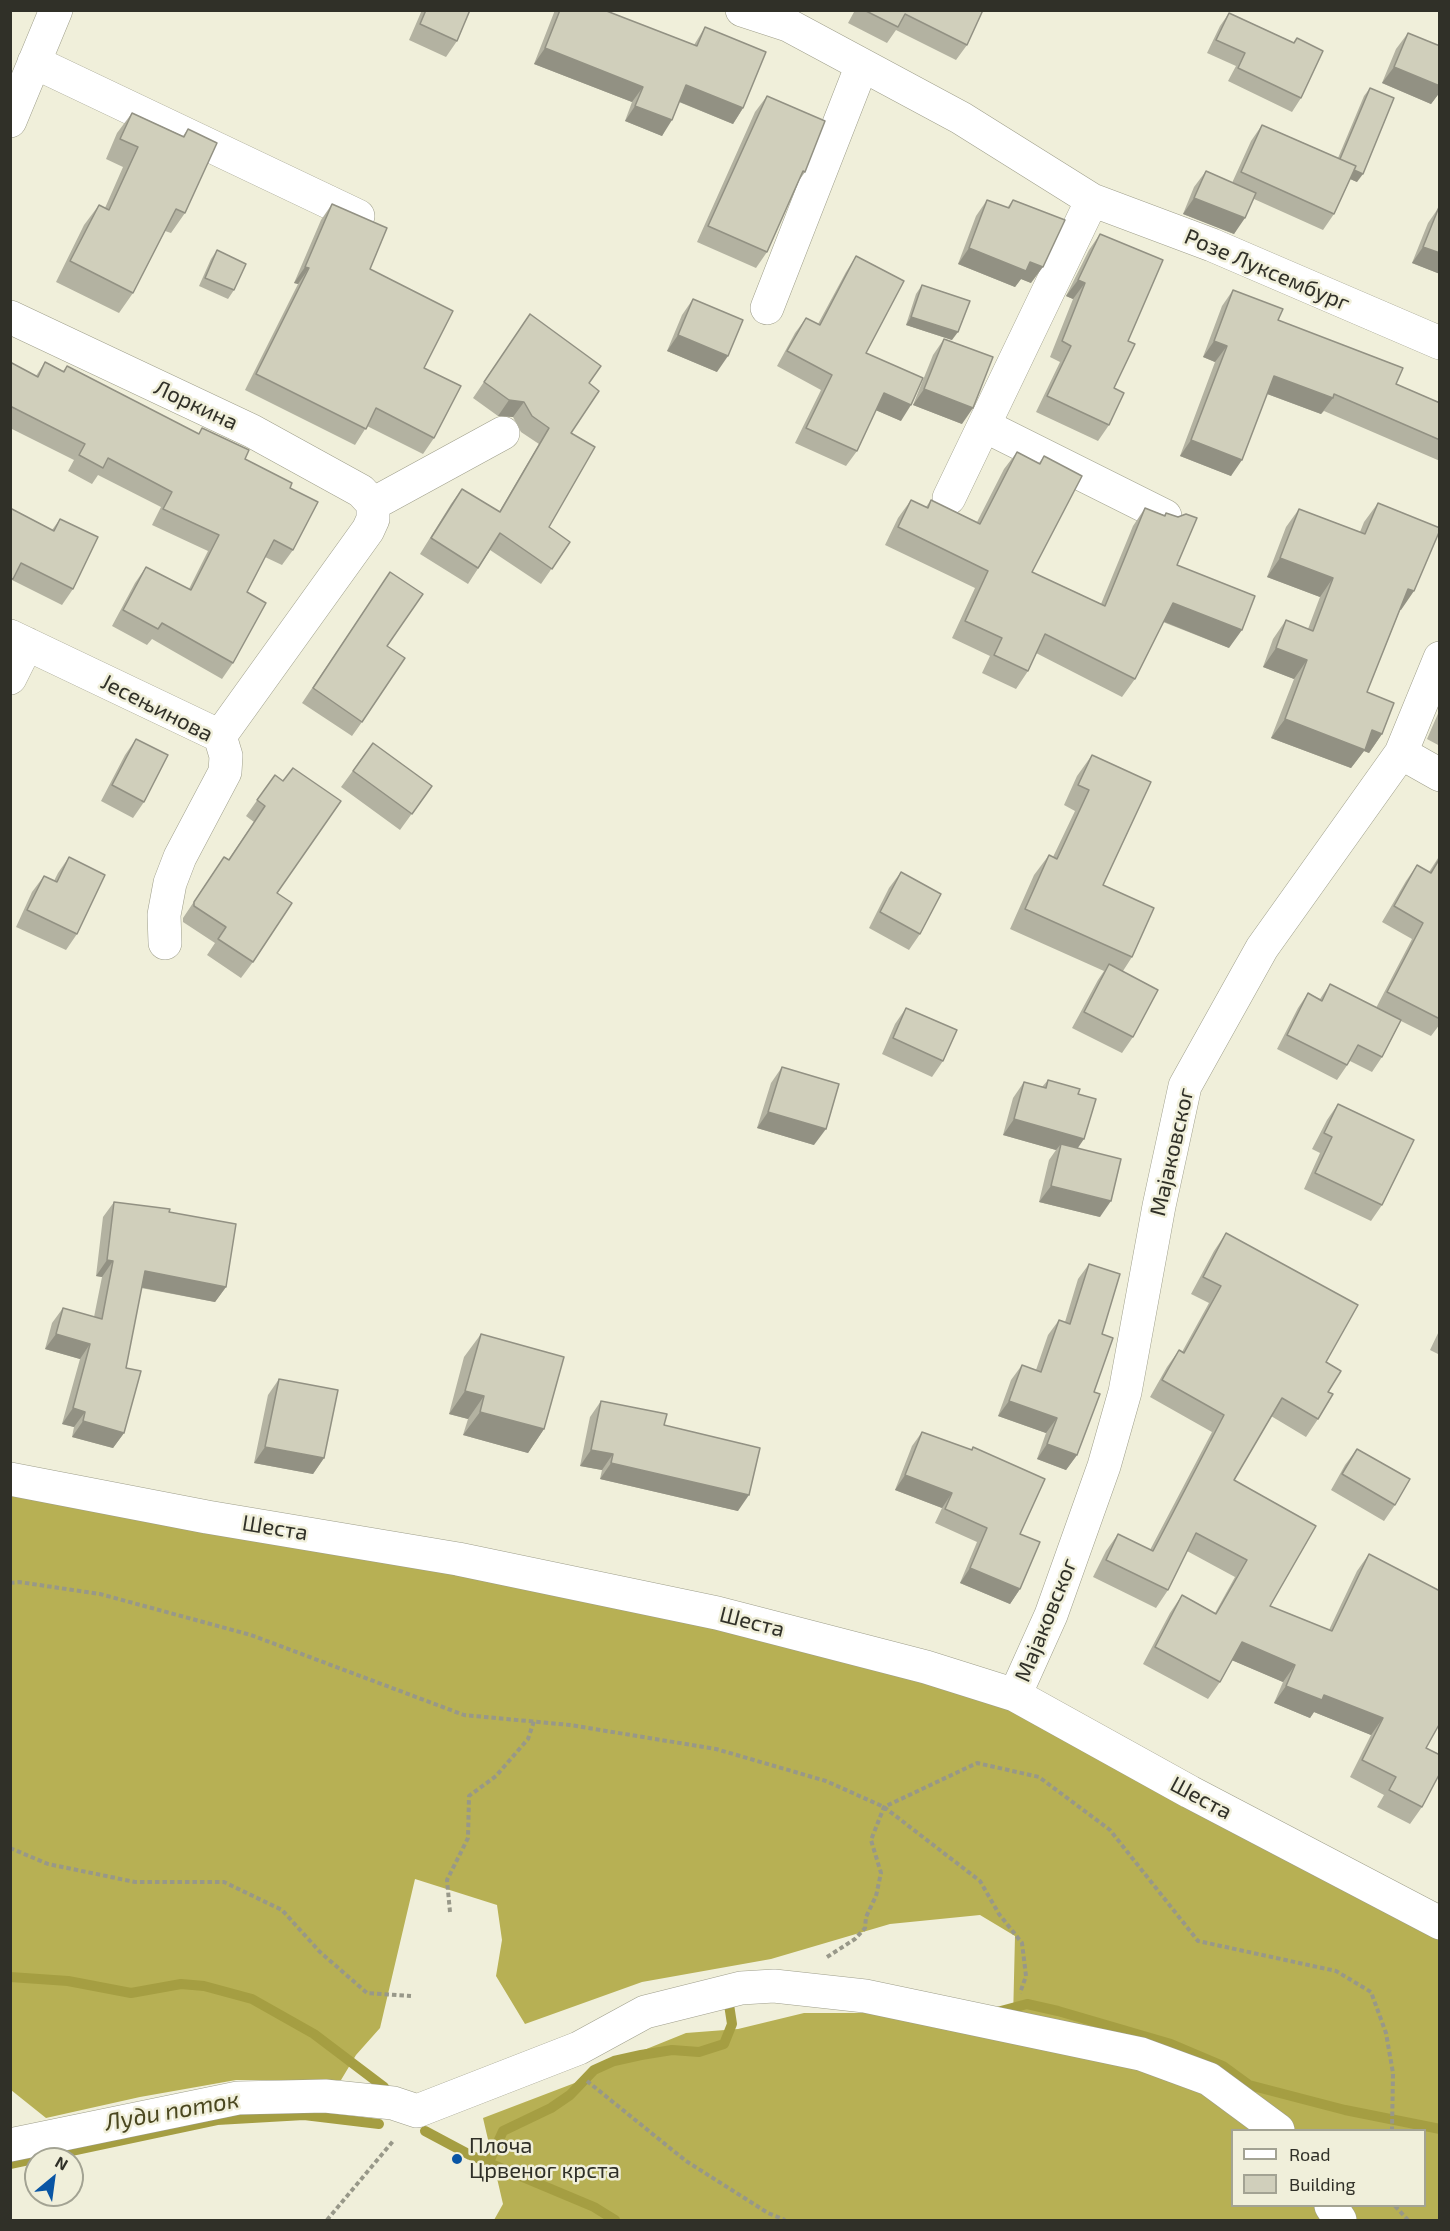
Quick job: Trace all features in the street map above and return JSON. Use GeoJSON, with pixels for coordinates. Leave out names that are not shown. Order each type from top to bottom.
{"type":"FeatureCollection","features":[{"type":"Feature","properties":{"kind":"street"},"geometry":{"type":"LineString","coordinates":[[10,121],[56,10]]}},
{"type":"Feature","properties":{"kind":"street","name":"Розе Луксембург"},"geometry":{"type":"LineString","coordinates":[[742,10],[788,25],[961,118],[1092,200],[1212,245],[1440,343]]}},
{"type":"Feature","properties":{"kind":"street"},"geometry":{"type":"LineString","coordinates":[[34,62],[358,216]]}},
{"type":"Feature","properties":{"kind":"street"},"geometry":{"type":"LineString","coordinates":[[767,308],[862,65]]}},
{"type":"Feature","properties":{"kind":"street"},"geometry":{"type":"LineString","coordinates":[[949,498],[1092,200]]}},
{"type":"Feature","properties":{"kind":"street","name":"Лоркина"},"geometry":{"type":"LineString","coordinates":[[10,317],[252,431],[361,491],[373,504]]}},
{"type":"Feature","properties":{"kind":"street"},"geometry":{"type":"LineString","coordinates":[[985,426],[1165,516]]}},
{"type":"Feature","properties":{"kind":"street"},"geometry":{"type":"LineString","coordinates":[[220,736],[368,530],[373,519],[373,504],[503,433]]}},
{"type":"Feature","properties":{"kind":"street","name":"Јесењинова"},"geometry":{"type":"LineString","coordinates":[[10,678],[19,640],[220,736],[226,756],[225,772],[180,857],[170,883],[164,915],[165,943]]}},
{"type":"Feature","properties":{"kind":"street","name":"Мајаковског"},"geometry":{"type":"LineString","coordinates":[[1015,1695],[1051,1615],[1104,1466],[1125,1392],[1159,1206],[1185,1086],[1262,948],[1401,753],[1440,658]]}},
{"type":"Feature","properties":{"kind":"street"},"geometry":{"type":"LineString","coordinates":[[1401,753],[1440,775]]}},
{"type":"Feature","properties":{"kind":"street","name":"Шеста"},"geometry":{"type":"LineString","coordinates":[[10,1479],[207,1517],[458,1559],[717,1613],[926,1666],[1015,1695],[1190,1792],[1440,1923]]}},
{"type":"Feature","properties":{"kind":"street"},"geometry":{"type":"LineString","coordinates":[[10,2145],[238,2098],[325,2096],[418,2104],[579,2048],[645,2012],[741,1988],[774,1986],[865,1996],[1142,2054],[1209,2079],[1277,2129]]}},
{"type":"Feature","properties":{"kind":"street"},"geometry":{"type":"LineString","coordinates":[[1332,2207],[1340,2220]]}},
{"type":"Feature","properties":{"kind":"path"},"geometry":{"type":"LineString","coordinates":[[10,1583],[18,1582],[100,1594],[250,1635],[464,1715],[570,1725],[716,1749],[826,1781],[884,1807],[980,1881],[999,1914],[1022,1943],[1026,1976],[1019,1996]]}},
{"type":"Feature","properties":{"kind":"path"},"geometry":{"type":"LineString","coordinates":[[450,1912],[447,1880],[468,1838],[470,1796],[496,1776],[528,1739],[534,1721]]}},
{"type":"Feature","properties":{"kind":"path"},"geometry":{"type":"LineString","coordinates":[[822,1961],[832,1951],[855,1939],[865,1928],[866,1917],[876,1896],[881,1873],[871,1840],[884,1807],[978,1763],[1039,1777],[1110,1830],[1198,1941],[1336,1971],[1371,1992],[1386,2033],[1393,2073],[1392,2129]]}},
{"type":"Feature","properties":{"kind":"path"},"geometry":{"type":"LineString","coordinates":[[10,1848],[48,1864],[135,1882],[224,1882],[282,1910],[320,1952],[367,1993],[411,1996]]}},
{"type":"Feature","properties":{"kind":"path"},"geometry":{"type":"LineString","coordinates":[[590,2083],[686,2161],[768,2213],[785,2220]]}},
{"type":"Feature","properties":{"kind":"path"},"geometry":{"type":"LineString","coordinates":[[327,2220],[418,2104]]}},
{"type":"Feature","properties":{"kind":"path"},"geometry":{"type":"LineString","coordinates":[[1397,2207],[1408,2220]]}},
{"type":"Feature","properties":{"kind":"shaded area"},"geometry":{"type":"Polygon","coordinates":[[[10,1479],[926,1667],[1439,1923],[1439,2220],[1351,2220],[1342,2207],[1426,2207],[1426,2129],[1291,2129],[1287,2123],[1013,2020],[1015,1936],[980,1915],[890,1924],[771,1959],[642,1982],[525,2024],[496,1976],[502,1940],[497,1905],[415,1879],[380,2028],[356,2055],[341,2080],[236,2080],[140,2097],[46,2118],[11,2090],[10,1479]]]}},
{"type":"Feature","properties":{"kind":"shaded area"},"geometry":{"type":"Polygon","coordinates":[[[804,2013],[898,2013],[1201,2085],[1266,2129],[1231,2129],[1231,2207],[1319,2207],[1326,2220],[494,2220],[503,2204],[483,2118],[580,2081],[639,2052],[686,2033],[738,2029],[804,2013]]]}},
{"type":"Feature","properties":{"kind":"building"},"geometry":{"type":"Polygon","coordinates":[[[426,10],[470,10],[457,41],[420,24],[426,10]]]}},
{"type":"Feature","properties":{"kind":"building"},"geometry":{"type":"Polygon","coordinates":[[[560,10],[604,10],[697,46],[705,27],[766,52],[743,108],[686,85],[672,120],[635,106],[643,87],[545,48],[560,10]]]}},
{"type":"Feature","properties":{"kind":"building"},"geometry":{"type":"Polygon","coordinates":[[[864,10],[983,10],[967,45],[905,14],[898,27],[864,10]]]}},
{"type":"Feature","properties":{"kind":"building"},"geometry":{"type":"Polygon","coordinates":[[[1229,13],[1294,43],[1297,38],[1323,51],[1301,98],[1238,68],[1245,53],[1216,40],[1229,13]]]}},
{"type":"Feature","properties":{"kind":"building"},"geometry":{"type":"Polygon","coordinates":[[[1408,33],[1440,46],[1440,86],[1394,67],[1408,33]]]}},
{"type":"Feature","properties":{"kind":"building"},"geometry":{"type":"Polygon","coordinates":[[[1370,88],[1394,98],[1363,174],[1354,170],[1356,166],[1340,159],[1370,88]]]}},
{"type":"Feature","properties":{"kind":"building"},"geometry":{"type":"Polygon","coordinates":[[[767,96],[825,121],[805,172],[803,171],[767,252],[708,226],[767,96]]]}},
{"type":"Feature","properties":{"kind":"building"},"geometry":{"type":"Polygon","coordinates":[[[132,113],[184,137],[188,129],[217,143],[185,213],[176,209],[133,293],[70,261],[99,205],[109,210],[138,147],[120,139],[132,113]]]}},
{"type":"Feature","properties":{"kind":"building"},"geometry":{"type":"Polygon","coordinates":[[[1262,125],[1356,166],[1334,214],[1241,172],[1262,125]]]}},
{"type":"Feature","properties":{"kind":"building"},"geometry":{"type":"Polygon","coordinates":[[[1206,171],[1256,193],[1245,218],[1194,198],[1206,171]]]}},
{"type":"Feature","properties":{"kind":"building"},"geometry":{"type":"Polygon","coordinates":[[[987,200],[1009,208],[1013,200],[1065,220],[1043,267],[1030,262],[1026,271],[969,248],[987,200]]]}},
{"type":"Feature","properties":{"kind":"building"},"geometry":{"type":"Polygon","coordinates":[[[332,204],[387,228],[370,269],[453,311],[424,368],[461,386],[434,438],[376,408],[366,429],[256,374],[309,268],[305,267],[332,204]]]}},
{"type":"Feature","properties":{"kind":"building"},"geometry":{"type":"Polygon","coordinates":[[[1440,207],[1440,253],[1423,247],[1440,207]]]}},
{"type":"Feature","properties":{"kind":"building"},"geometry":{"type":"Polygon","coordinates":[[[1100,234],[1163,260],[1128,341],[1135,344],[1114,388],[1124,393],[1109,425],[1047,396],[1071,346],[1062,341],[1085,283],[1078,280],[1100,234]]]}},
{"type":"Feature","properties":{"kind":"building"},"geometry":{"type":"Polygon","coordinates":[[[217,250],[246,264],[234,290],[205,278],[217,250]]]}},
{"type":"Feature","properties":{"kind":"building"},"geometry":{"type":"Polygon","coordinates":[[[856,256],[904,281],[866,353],[923,378],[911,405],[884,393],[857,451],[806,428],[832,375],[787,351],[806,318],[820,325],[856,256]]]}},
{"type":"Feature","properties":{"kind":"building"},"geometry":{"type":"Polygon","coordinates":[[[922,285],[970,301],[958,332],[911,317],[922,285]]]}},
{"type":"Feature","properties":{"kind":"building"},"geometry":{"type":"Polygon","coordinates":[[[1233,290],[1283,309],[1278,320],[1403,368],[1396,384],[1440,403],[1440,440],[1334,394],[1333,398],[1274,376],[1242,460],[1191,440],[1227,346],[1214,341],[1233,290]]]}},
{"type":"Feature","properties":{"kind":"building"},"geometry":{"type":"Polygon","coordinates":[[[693,299],[743,320],[728,356],[678,335],[693,299]]]}},
{"type":"Feature","properties":{"kind":"building"},"geometry":{"type":"Polygon","coordinates":[[[530,314],[601,366],[589,383],[599,391],[571,433],[595,447],[549,527],[570,542],[552,569],[500,533],[478,568],[431,538],[462,489],[500,512],[549,428],[532,416],[524,402],[509,400],[484,382],[530,314]]]}},
{"type":"Feature","properties":{"kind":"building"},"geometry":{"type":"Polygon","coordinates":[[[944,339],[993,357],[973,408],[924,389],[944,339]]]}},
{"type":"Feature","properties":{"kind":"building"},"geometry":{"type":"Polygon","coordinates":[[[10,362],[38,377],[45,362],[64,372],[67,366],[199,434],[202,428],[249,450],[245,459],[292,483],[290,488],[318,502],[293,550],[274,540],[247,592],[266,603],[233,663],[162,623],[158,629],[123,610],[146,567],[191,590],[219,535],[163,509],[172,492],[108,458],[103,468],[79,455],[85,444],[10,406],[10,362]]]}},
{"type":"Feature","properties":{"kind":"building"},"geometry":{"type":"Polygon","coordinates":[[[1017,452],[1040,464],[1044,456],[1082,476],[1032,572],[1105,606],[1145,508],[1165,516],[1166,513],[1178,517],[1186,514],[1197,518],[1177,565],[1255,596],[1242,630],[1173,603],[1135,679],[1045,634],[1028,671],[994,655],[1002,638],[965,621],[988,571],[898,527],[911,500],[928,508],[931,500],[980,524],[1017,452]]]}},
{"type":"Feature","properties":{"kind":"building"},"geometry":{"type":"Polygon","coordinates":[[[1378,503],[1440,528],[1440,530],[1414,591],[1408,589],[1367,692],[1394,703],[1382,734],[1372,730],[1365,750],[1285,719],[1307,660],[1276,648],[1286,620],[1313,631],[1333,578],[1280,558],[1299,509],[1365,534],[1378,503]]]}},
{"type":"Feature","properties":{"kind":"building"},"geometry":{"type":"Polygon","coordinates":[[[10,508],[54,531],[60,519],[98,537],[73,589],[21,563],[13,579],[10,578],[10,508]]]}},
{"type":"Feature","properties":{"kind":"building"},"geometry":{"type":"Polygon","coordinates":[[[390,572],[423,594],[387,646],[405,658],[362,722],[313,688],[390,572]]]}},
{"type":"Feature","properties":{"kind":"building"},"geometry":{"type":"Polygon","coordinates":[[[136,739],[168,755],[144,802],[112,785],[136,739]]]}},
{"type":"Feature","properties":{"kind":"building"},"geometry":{"type":"Polygon","coordinates":[[[373,743],[432,786],[412,814],[353,771],[373,743]]]}},
{"type":"Feature","properties":{"kind":"building"},"geometry":{"type":"Polygon","coordinates":[[[1092,755],[1151,782],[1103,885],[1154,908],[1132,957],[1025,909],[1049,855],[1057,859],[1089,790],[1078,785],[1092,755]]]}},
{"type":"Feature","properties":{"kind":"building"},"geometry":{"type":"Polygon","coordinates":[[[293,768],[341,801],[277,893],[292,903],[253,962],[218,939],[226,927],[194,906],[194,902],[224,857],[229,860],[265,806],[257,800],[275,775],[283,781],[293,768]]]}},
{"type":"Feature","properties":{"kind":"building"},"geometry":{"type":"Polygon","coordinates":[[[69,857],[105,875],[77,934],[27,910],[44,876],[57,882],[69,857]]]}},
{"type":"Feature","properties":{"kind":"building"},"geometry":{"type":"Polygon","coordinates":[[[1440,858],[1440,1019],[1387,992],[1423,923],[1394,906],[1417,865],[1431,873],[1440,858]]]}},
{"type":"Feature","properties":{"kind":"building"},"geometry":{"type":"Polygon","coordinates":[[[901,872],[941,894],[920,934],[880,912],[901,872]]]}},
{"type":"Feature","properties":{"kind":"building"},"geometry":{"type":"Polygon","coordinates":[[[1109,964],[1158,990],[1133,1037],[1084,1012],[1109,964]]]}},
{"type":"Feature","properties":{"kind":"building"},"geometry":{"type":"Polygon","coordinates":[[[1330,984],[1401,1020],[1382,1057],[1358,1045],[1347,1065],[1287,1035],[1308,993],[1322,1001],[1330,984]]]}},
{"type":"Feature","properties":{"kind":"building"},"geometry":{"type":"Polygon","coordinates":[[[906,1008],[957,1030],[943,1061],[893,1038],[906,1008]]]}},
{"type":"Feature","properties":{"kind":"building"},"geometry":{"type":"Polygon","coordinates":[[[782,1067],[839,1084],[826,1129],[768,1112],[782,1067]]]}},
{"type":"Feature","properties":{"kind":"building"},"geometry":{"type":"Polygon","coordinates":[[[1048,1080],[1080,1089],[1078,1094],[1096,1099],[1084,1139],[1014,1119],[1024,1082],[1046,1088],[1048,1080]]]}},
{"type":"Feature","properties":{"kind":"building"},"geometry":{"type":"Polygon","coordinates":[[[1338,1104],[1414,1140],[1382,1205],[1315,1173],[1332,1137],[1324,1133],[1338,1104]]]}},
{"type":"Feature","properties":{"kind":"building"},"geometry":{"type":"Polygon","coordinates":[[[1061,1144],[1121,1159],[1111,1201],[1051,1186],[1061,1144]]]}},
{"type":"Feature","properties":{"kind":"building"},"geometry":{"type":"Polygon","coordinates":[[[114,1202],[170,1209],[169,1212],[236,1224],[226,1287],[145,1271],[126,1368],[141,1371],[124,1433],[83,1421],[85,1412],[73,1408],[90,1344],[56,1334],[63,1308],[102,1319],[113,1261],[107,1260],[114,1202]]]}},
{"type":"Feature","properties":{"kind":"building"},"geometry":{"type":"Polygon","coordinates":[[[1226,1233],[1358,1305],[1326,1362],[1341,1371],[1328,1392],[1333,1394],[1318,1419],[1282,1398],[1234,1480],[1316,1526],[1270,1606],[1332,1631],[1369,1554],[1440,1591],[1440,1723],[1426,1748],[1440,1755],[1440,1773],[1422,1807],[1389,1790],[1396,1777],[1362,1760],[1383,1718],[1324,1695],[1322,1700],[1286,1686],[1295,1665],[1242,1642],[1220,1682],[1155,1647],[1182,1595],[1216,1614],[1247,1560],[1196,1533],[1168,1590],[1106,1560],[1118,1534],[1153,1551],[1224,1415],[1162,1380],[1179,1350],[1184,1353],[1221,1286],[1203,1277],[1226,1233]]]}},
{"type":"Feature","properties":{"kind":"building"},"geometry":{"type":"Polygon","coordinates":[[[1089,1264],[1120,1274],[1102,1334],[1113,1338],[1094,1392],[1100,1394],[1077,1455],[1047,1444],[1057,1418],[1009,1401],[1022,1365],[1041,1372],[1059,1320],[1070,1324],[1089,1264]]]}},
{"type":"Feature","properties":{"kind":"building"},"geometry":{"type":"Polygon","coordinates":[[[481,1334],[564,1357],[544,1429],[480,1412],[484,1396],[465,1391],[481,1334]]]}},
{"type":"Feature","properties":{"kind":"building"},"geometry":{"type":"Polygon","coordinates":[[[279,1379],[338,1390],[324,1458],[265,1447],[279,1379]]]}},
{"type":"Feature","properties":{"kind":"building"},"geometry":{"type":"Polygon","coordinates":[[[601,1401],[667,1414],[664,1425],[760,1448],[749,1495],[611,1463],[613,1454],[591,1450],[601,1401]]]}},
{"type":"Feature","properties":{"kind":"building"},"geometry":{"type":"Polygon","coordinates":[[[922,1432],[972,1450],[973,1447],[1045,1479],[1020,1534],[1040,1542],[1020,1589],[970,1568],[987,1528],[945,1509],[952,1493],[905,1475],[922,1432]]]}},
{"type":"Feature","properties":{"kind":"building"},"geometry":{"type":"Polygon","coordinates":[[[1357,1449],[1410,1479],[1395,1505],[1342,1474],[1357,1449]]]}},
{"type":"Feature","properties":{"kind":"waterway"},"geometry":{"type":"LineString","coordinates":[[10,1977],[68,1981],[131,1993],[181,1984],[204,1986],[252,1999],[314,2034],[384,2087]]}},
{"type":"Feature","properties":{"kind":"waterway"},"geometry":{"type":"LineString","coordinates":[[489,2162],[503,2131],[551,2108],[570,2095],[594,2070],[614,2061],[641,2055],[672,2050],[699,2052],[724,2044],[732,2024],[728,1998]]}},
{"type":"Feature","properties":{"kind":"waterway"},"geometry":{"type":"LineString","coordinates":[[997,2012],[1027,2004],[1058,2011],[1171,2044],[1223,2066],[1249,2085],[1345,2110],[1440,2129]]}},
{"type":"Feature","properties":{"kind":"waterway","name":"Луди поток"},"geometry":{"type":"LineString","coordinates":[[10,2164],[217,2120],[304,2115],[379,2124]]}},
{"type":"Feature","properties":{"kind":"waterway"},"geometry":{"type":"LineString","coordinates":[[425,2131],[470,2155],[594,2207],[615,2220]]}},
{"type":"Feature","properties":{"kind":"place","name":"Плоча Црвеног крста"},"geometry":{"type":"Point","coordinates":[457,2159]}}]}
